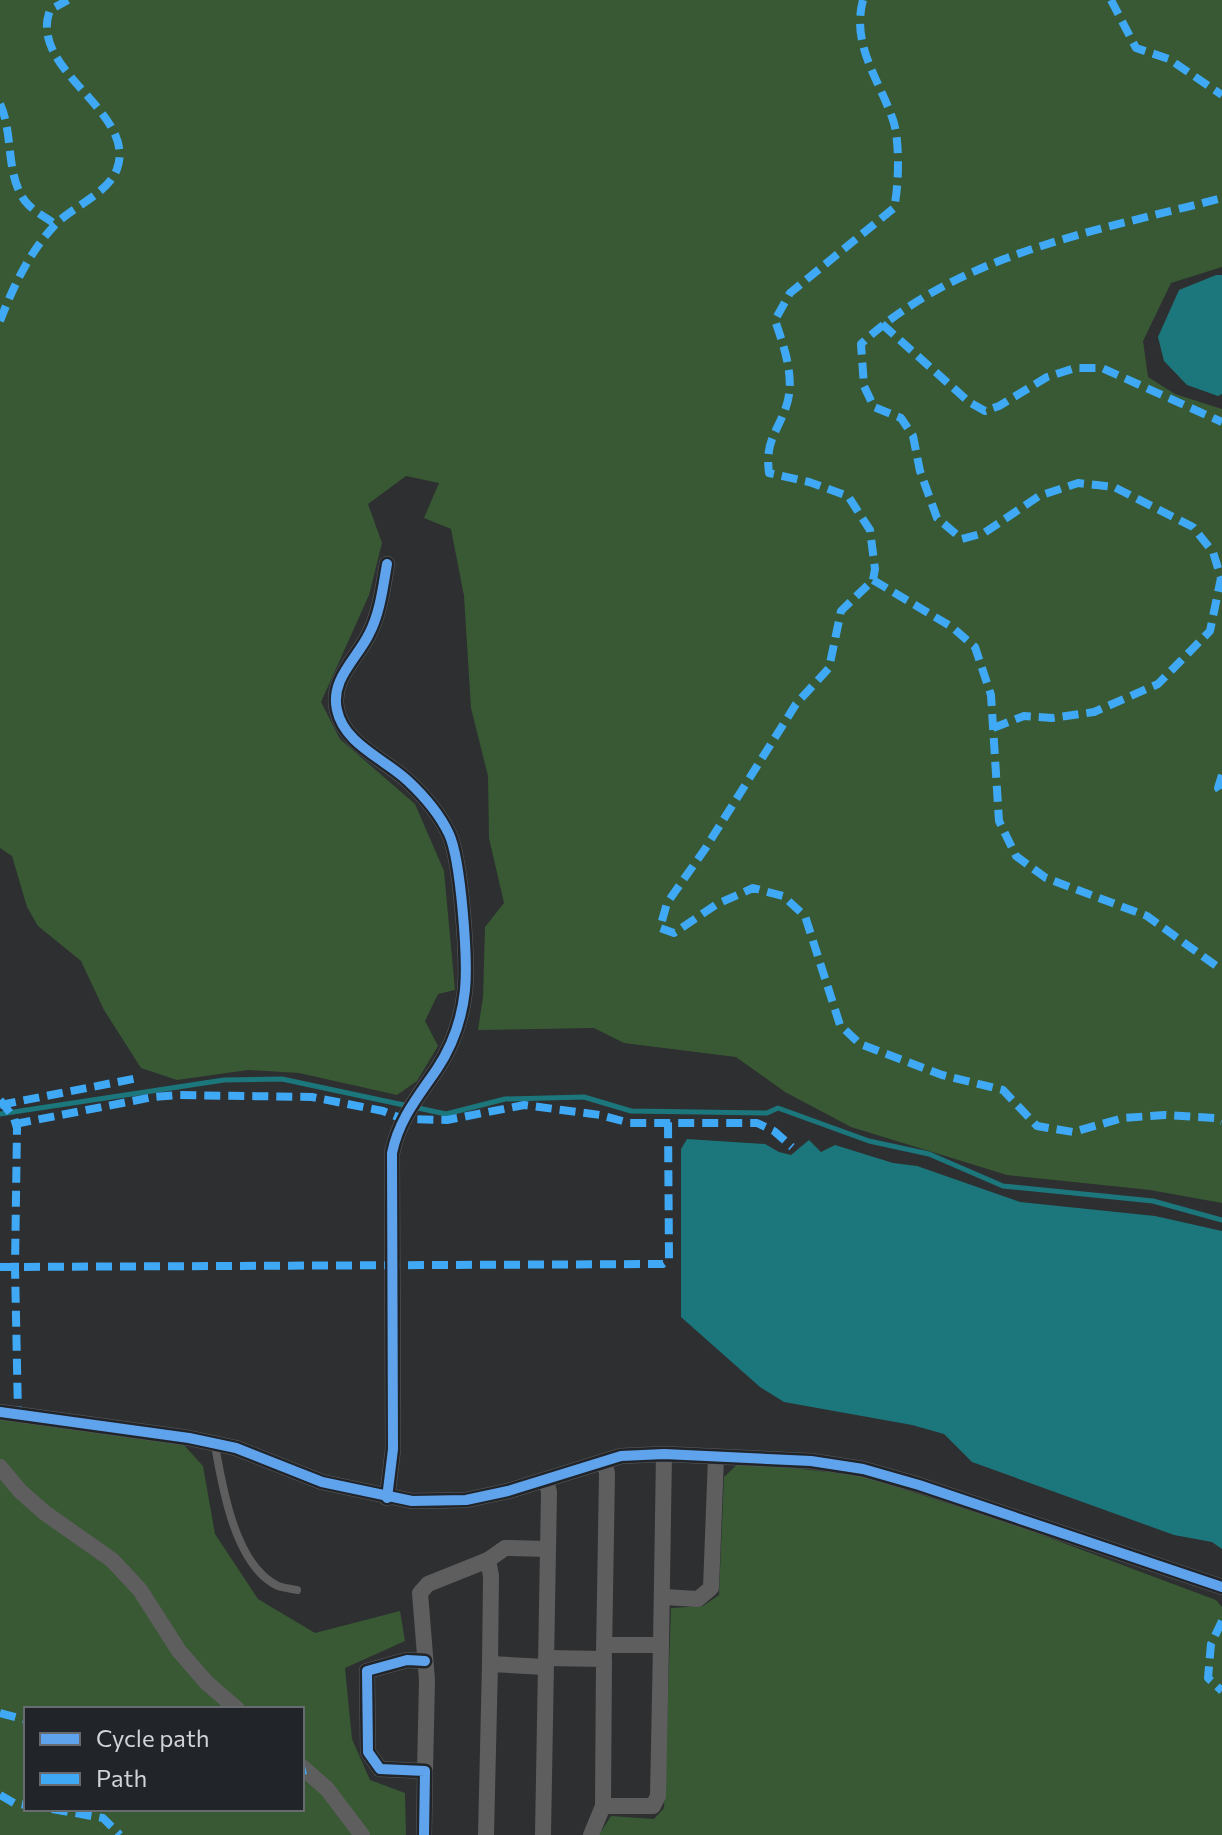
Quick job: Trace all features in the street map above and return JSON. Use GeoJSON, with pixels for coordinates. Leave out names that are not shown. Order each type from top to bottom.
{"type":"FeatureCollection","features":[{"type":"Feature","properties":{"kind":"street"},"geometry":{"type":"LineString","coordinates":[[387,564],[370,634],[339,681],[337,712],[350,736],[408,781],[434,811],[449,835],[457,865],[465,987],[458,1028],[439,1067],[409,1107],[396,1133],[392,1153],[393,1449],[387,1498]]}},
{"type":"Feature","properties":{"kind":"street"},"geometry":{"type":"LineString","coordinates":[[0,1412],[236,1448],[322,1482],[412,1501],[466,1500],[546,1480],[621,1456],[664,1454],[811,1461],[863,1469],[932,1489],[1222,1587]]}},
{"type":"Feature","properties":{"kind":"street"},"geometry":{"type":"LineString","coordinates":[[603,1806],[653,1806],[658,1796],[664,1454]]}},
{"type":"Feature","properties":{"kind":"street"},"geometry":{"type":"LineString","coordinates":[[663,1597],[698,1599],[711,1588],[716,1457]]}},
{"type":"Feature","properties":{"kind":"street"},"geometry":{"type":"LineString","coordinates":[[591,1835],[603,1806],[607,1473],[604,1462]]}},
{"type":"Feature","properties":{"kind":"street"},"geometry":{"type":"LineString","coordinates":[[0,1467],[20,1491],[45,1513],[112,1560],[140,1590],[179,1651],[207,1683],[235,1707]]}},
{"type":"Feature","properties":{"kind":"street"},"geometry":{"type":"LineString","coordinates":[[543,1835],[549,1492],[546,1480]]}},
{"type":"Feature","properties":{"kind":"street"},"geometry":{"type":"LineString","coordinates":[[424,1835],[425,1661],[420,1593],[428,1584],[488,1560],[505,1548],[548,1549]]}},
{"type":"Feature","properties":{"kind":"street"},"geometry":{"type":"LineString","coordinates":[[486,1835],[491,1576],[488,1560]]}},
{"type":"Feature","properties":{"kind":"street"},"geometry":{"type":"LineString","coordinates":[[490,1664],[546,1662],[661,1645]]}},
{"type":"Feature","properties":{"kind":"street"},"geometry":{"type":"LineString","coordinates":[[425,1661],[407,1660],[367,1671],[368,1752],[380,1769],[425,1771]]}},
{"type":"Feature","properties":{"kind":"street"},"geometry":{"type":"LineString","coordinates":[[304,1769],[327,1789],[362,1835]]}},
{"type":"Feature","properties":{"kind":"lane"},"geometry":{"type":"LineString","coordinates":[[215,1444],[232,1524],[247,1554],[263,1574],[277,1585],[297,1590]]}},
{"type":"Feature","properties":{"kind":"green space"},"geometry":{"type":"Polygon","coordinates":[[[0,0],[1222,0],[1222,267],[1171,283],[1143,341],[1148,377],[1175,394],[1222,409],[1222,1203],[1150,1190],[1007,1175],[851,1127],[785,1092],[736,1057],[624,1043],[594,1028],[478,1030],[483,997],[485,927],[504,903],[489,838],[488,776],[471,708],[464,596],[451,529],[424,518],[439,483],[406,476],[368,504],[382,543],[369,595],[321,702],[340,739],[415,804],[444,871],[455,990],[438,994],[425,1021],[438,1046],[417,1081],[397,1095],[299,1073],[248,1070],[177,1080],[141,1068],[104,1010],[81,961],[38,926],[27,907],[12,856],[0,848],[0,0]]]}},
{"type":"Feature","properties":{"kind":"green space"},"geometry":{"type":"Polygon","coordinates":[[[0,1419],[183,1444],[203,1466],[215,1534],[258,1599],[315,1633],[400,1611],[405,1641],[345,1668],[352,1739],[370,1780],[405,1793],[406,1835],[0,1835],[0,1419]]]}},
{"type":"Feature","properties":{"kind":"green space"},"geometry":{"type":"Polygon","coordinates":[[[740,1462],[863,1476],[1015,1525],[1216,1600],[1222,1607],[1222,1835],[599,1835],[611,1816],[654,1819],[664,1808],[671,1608],[703,1606],[719,1595],[724,1477],[740,1462]]]}},
{"type":"Feature","properties":{"kind":"water"},"geometry":{"type":"Polygon","coordinates":[[[1222,275],[1222,394],[1218,396],[1187,385],[1164,361],[1158,337],[1179,290],[1222,275]]]}},
{"type":"Feature","properties":{"kind":"water"},"geometry":{"type":"Polygon","coordinates":[[[687,1139],[765,1144],[791,1155],[809,1140],[821,1152],[835,1145],[893,1163],[917,1166],[1020,1202],[1155,1216],[1222,1231],[1222,1549],[1212,1542],[1174,1535],[972,1462],[944,1434],[912,1425],[784,1402],[760,1387],[681,1317],[681,1149],[687,1139]]]}},
{"type":"Feature","properties":{"kind":"waterway"},"geometry":{"type":"LineString","coordinates":[[0,1114],[224,1080],[282,1079],[446,1114],[505,1099],[584,1097],[631,1111],[767,1113],[778,1108],[869,1141],[929,1154],[1003,1186],[1153,1201],[1222,1220]]}},
{"type":"Feature","properties":{"kind":"marked path"},"geometry":{"type":"LineString","coordinates":[[0,321],[22,271],[45,236],[61,219],[106,186],[117,169],[119,148],[112,129],[67,72],[54,52],[47,32],[50,10],[68,0]]}},
{"type":"Feature","properties":{"kind":"marked path"},"geometry":{"type":"LineString","coordinates":[[863,0],[860,16],[864,47],[893,120],[897,139],[894,208],[790,293],[775,320],[788,363],[790,385],[786,407],[770,445],[768,462],[769,473],[809,482],[848,496],[870,530],[875,569],[873,580],[841,611],[829,668],[796,704],[705,849],[667,903],[660,928],[674,933],[717,904],[753,888],[783,896],[805,916],[840,1025],[860,1044],[942,1075],[1003,1090],[1037,1126],[1073,1132],[1123,1118],[1165,1115],[1222,1121]]}},
{"type":"Feature","properties":{"kind":"marked path"},"geometry":{"type":"LineString","coordinates":[[1111,0],[1136,48],[1169,59],[1222,95]]}},
{"type":"Feature","properties":{"kind":"marked path"},"geometry":{"type":"LineString","coordinates":[[0,104],[19,190],[32,208],[55,224]]}},
{"type":"Feature","properties":{"kind":"marked path"},"geometry":{"type":"LineString","coordinates":[[993,728],[1024,716],[1052,718],[1094,712],[1158,684],[1210,631],[1221,578],[1213,552],[1193,527],[1114,487],[1078,483],[1039,496],[984,533],[962,539],[937,518],[920,471],[913,436],[901,418],[874,407],[864,386],[861,344],[900,313],[941,287],[985,267],[1079,235],[1222,198]]}},
{"type":"Feature","properties":{"kind":"marked path"},"geometry":{"type":"LineString","coordinates":[[882,324],[969,402],[985,411],[1047,377],[1075,368],[1102,368],[1222,422]]}},
{"type":"Feature","properties":{"kind":"marked path"},"geometry":{"type":"LineString","coordinates":[[873,580],[952,627],[975,647],[991,695],[999,821],[1016,856],[1046,878],[1147,916],[1222,970]]}},
{"type":"Feature","properties":{"kind":"marked path"},"geometry":{"type":"LineString","coordinates":[[1222,775],[1218,788],[1222,794]]}},
{"type":"Feature","properties":{"kind":"marked path"},"geometry":{"type":"LineString","coordinates":[[0,1105],[138,1078]]}},
{"type":"Feature","properties":{"kind":"marked path"},"geometry":{"type":"LineString","coordinates":[[15,1124],[153,1097],[312,1097],[383,1111],[403,1119],[447,1120],[524,1105],[600,1115],[630,1123],[757,1123],[774,1131],[792,1147]]}},
{"type":"Feature","properties":{"kind":"marked path"},"geometry":{"type":"LineString","coordinates":[[0,1100],[14,1118],[17,1128],[15,1267],[18,1414]]}},
{"type":"Feature","properties":{"kind":"marked path"},"geometry":{"type":"LineString","coordinates":[[0,1267],[663,1264],[669,1260],[668,1122]]}},
{"type":"Feature","properties":{"kind":"marked path"},"geometry":{"type":"LineString","coordinates":[[1222,1621],[1211,1644],[1208,1678],[1222,1691]]}},
{"type":"Feature","properties":{"kind":"marked path"},"geometry":{"type":"LineString","coordinates":[[0,1713],[24,1719]]}},
{"type":"Feature","properties":{"kind":"marked path"},"geometry":{"type":"LineString","coordinates":[[0,1795],[24,1805]]}},
{"type":"Feature","properties":{"kind":"marked path"},"geometry":{"type":"LineString","coordinates":[[63,1811],[103,1818],[120,1835]]}},
{"type":"Feature","properties":{"kind":"cycle path"},"geometry":{"type":"LineString","coordinates":[[387,564],[376,617],[337,689],[337,710],[341,722],[356,742],[414,787],[449,834],[460,887],[466,975],[462,1011],[452,1041],[404,1119],[392,1153],[393,1449],[387,1498]]}},
{"type":"Feature","properties":{"kind":"cycle path"},"geometry":{"type":"LineString","coordinates":[[0,1412],[189,1438],[236,1448],[322,1482],[412,1501],[466,1500],[508,1491],[621,1456],[664,1454],[811,1461],[863,1469],[919,1485],[1222,1587]]}},
{"type":"Feature","properties":{"kind":"cycle path"},"geometry":{"type":"LineString","coordinates":[[424,1835],[425,1771],[380,1769],[368,1752],[367,1671],[407,1660],[425,1661]]}}]}
